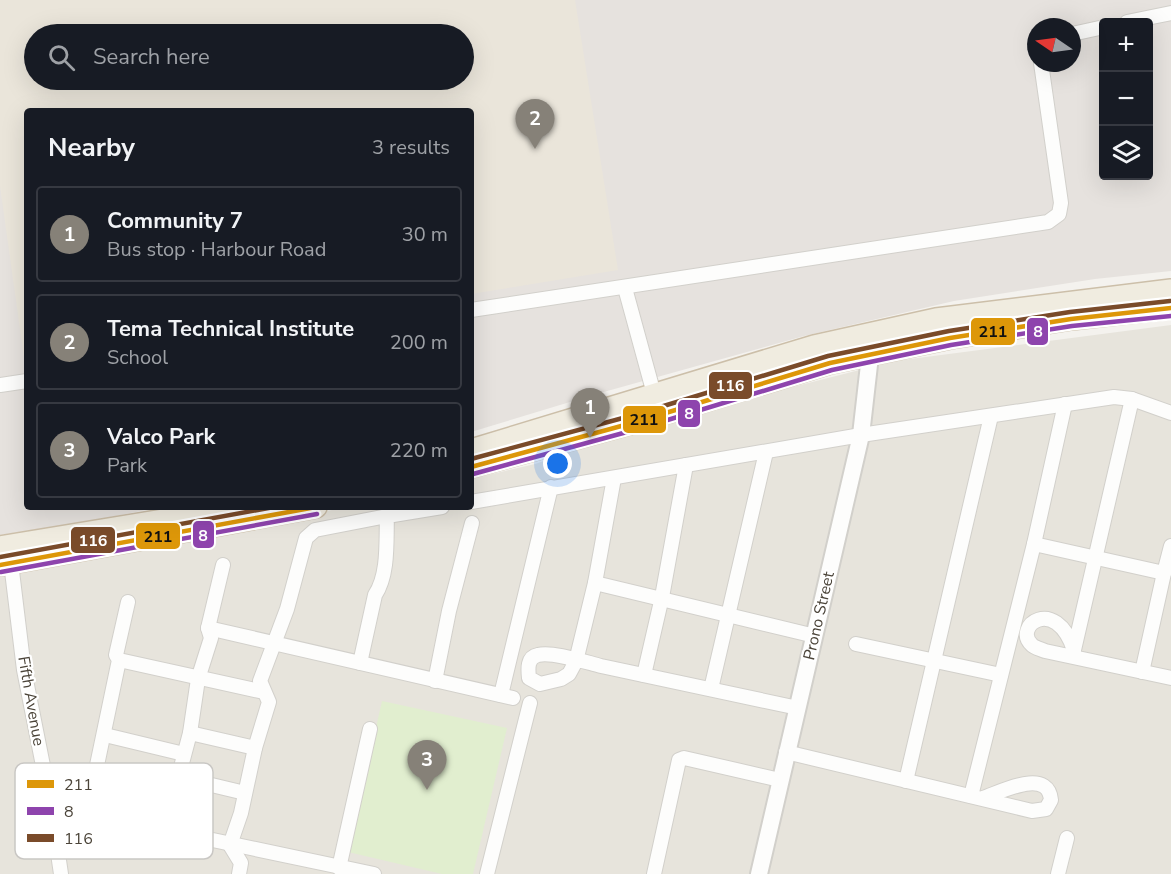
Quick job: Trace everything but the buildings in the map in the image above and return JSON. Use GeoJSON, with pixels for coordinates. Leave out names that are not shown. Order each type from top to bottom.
{"type":"FeatureCollection","features":[{"type":"Feature","properties":{"kind":"highway"},"geometry":{"type":"LineString","coordinates":[[474,449],[814,346],[936,319],[1171,290]]}},
{"type":"Feature","properties":{"kind":"highway"},"geometry":{"type":"LineString","coordinates":[[474,466],[636,422],[830,363],[961,337],[1071,319],[1171,308]]}},
{"type":"Feature","properties":{"kind":"highway"},"geometry":{"type":"LineString","coordinates":[[4,558],[228,510]]}},
{"type":"Feature","properties":{"kind":"highway"},"geometry":{"type":"LineString","coordinates":[[4,558],[298,510]]}},
{"type":"Feature","properties":{"kind":"street"},"geometry":{"type":"LineString","coordinates":[[1147,18],[1171,13]]}},
{"type":"Feature","properties":{"kind":"street"},"geometry":{"type":"LineString","coordinates":[[1081,32],[1099,28]]}},
{"type":"Feature","properties":{"kind":"street"},"geometry":{"type":"LineString","coordinates":[[474,310],[1048,222],[1055,218],[1061,208],[1061,203],[1042,72]]}},
{"type":"Feature","properties":{"kind":"street"},"geometry":{"type":"LineString","coordinates":[[625,288],[654,394]]}},
{"type":"Feature","properties":{"kind":"street","name":"Prono Street"},"geometry":{"type":"LineString","coordinates":[[759,874],[861,435],[870,356]]}},
{"type":"Feature","properties":{"kind":"street"},"geometry":{"type":"LineString","coordinates":[[0,385],[24,381]]}},
{"type":"Feature","properties":{"kind":"street"},"geometry":{"type":"LineString","coordinates":[[474,501],[861,435],[1114,397],[1132,399],[1171,413]]}},
{"type":"Feature","properties":{"kind":"street"},"geometry":{"type":"LineString","coordinates":[[1132,399],[1075,654],[1171,678]]}},
{"type":"Feature","properties":{"kind":"street"},"geometry":{"type":"LineString","coordinates":[[786,752],[977,797],[1001,675],[1034,544],[1065,404]]}},
{"type":"Feature","properties":{"kind":"street"},"geometry":{"type":"LineString","coordinates":[[906,781],[991,416]]}},
{"type":"Feature","properties":{"kind":"street"},"geometry":{"type":"LineString","coordinates":[[711,689],[766,452]]}},
{"type":"Feature","properties":{"kind":"street"},"geometry":{"type":"LineString","coordinates":[[644,675],[662,597],[686,465]]}},
{"type":"Feature","properties":{"kind":"street"},"geometry":{"type":"LineString","coordinates":[[614,478],[595,583],[576,661],[798,708]]}},
{"type":"Feature","properties":{"kind":"street"},"geometry":{"type":"LineString","coordinates":[[208,628],[507,696],[551,487]]}},
{"type":"Feature","properties":{"kind":"street"},"geometry":{"type":"LineString","coordinates":[[239,874],[241,863],[230,845],[269,702],[260,681],[287,609],[308,535],[315,530],[424,510]]}},
{"type":"Feature","properties":{"kind":"street"},"geometry":{"type":"LineString","coordinates":[[360,663],[383,570],[387,516]]}},
{"type":"Feature","properties":{"kind":"street"},"geometry":{"type":"LineString","coordinates":[[435,681],[449,611],[472,522]]}},
{"type":"Feature","properties":{"kind":"street"},"geometry":{"type":"LineString","coordinates":[[1034,544],[1164,573]]}},
{"type":"Feature","properties":{"kind":"street"},"geometry":{"type":"LineString","coordinates":[[1142,672],[1171,546]]}},
{"type":"Feature","properties":{"kind":"street","name":"Fifth Avenue"},"geometry":{"type":"LineString","coordinates":[[4,558],[42,763]]}},
{"type":"Feature","properties":{"kind":"street"},"geometry":{"type":"LineString","coordinates":[[182,763],[190,733],[198,679],[211,638],[208,628],[223,565]]}},
{"type":"Feature","properties":{"kind":"street"},"geometry":{"type":"LineString","coordinates":[[595,583],[662,597],[815,636]]}},
{"type":"Feature","properties":{"kind":"street"},"geometry":{"type":"LineString","coordinates":[[99,763],[119,660],[116,655],[128,602]]}},
{"type":"Feature","properties":{"kind":"street"},"geometry":{"type":"LineString","coordinates":[[856,644],[1001,675]]}},
{"type":"Feature","properties":{"kind":"street"},"geometry":{"type":"LineString","coordinates":[[119,660],[264,692]]}},
{"type":"Feature","properties":{"kind":"street"},"geometry":{"type":"LineString","coordinates":[[487,874],[531,703]]}},
{"type":"Feature","properties":{"kind":"street"},"geometry":{"type":"LineString","coordinates":[[339,868],[370,729]]}},
{"type":"Feature","properties":{"kind":"street"},"geometry":{"type":"LineString","coordinates":[[190,733],[255,748]]}},
{"type":"Feature","properties":{"kind":"street"},"geometry":{"type":"LineString","coordinates":[[105,735],[184,754]]}},
{"type":"Feature","properties":{"kind":"street"},"geometry":{"type":"LineString","coordinates":[[654,874],[679,760],[684,758],[780,780]]}},
{"type":"Feature","properties":{"kind":"street"},"geometry":{"type":"LineString","coordinates":[[213,785],[245,793]]}},
{"type":"Feature","properties":{"kind":"street"},"geometry":{"type":"LineString","coordinates":[[1058,874],[1066,838]]}},
{"type":"Feature","properties":{"kind":"street"},"geometry":{"type":"LineString","coordinates":[[213,841],[320,869],[339,868],[374,874]]}},
{"type":"Feature","properties":{"kind":"street","name":"Fifth Avenue"},"geometry":{"type":"LineString","coordinates":[[59,859],[61,874]]}},
{"type":"Feature","properties":{"kind":"shaded area"},"geometry":{"type":"Polygon","coordinates":[[[0,0],[1171,0],[1171,271],[1095,279],[954,301],[804,336],[474,431],[474,108],[24,108],[24,510],[146,510],[0,535],[0,0]]]}},
{"type":"Feature","properties":{"kind":"shaded area"},"geometry":{"type":"Polygon","coordinates":[[[0,0],[575,0],[618,270],[474,294],[474,108],[24,108],[24,358],[0,186],[0,0]]]}},
{"type":"Feature","properties":{"kind":"shaded area"},"geometry":{"type":"Polygon","coordinates":[[[1171,325],[1171,874],[0,874],[0,573],[222,535],[332,510],[474,510],[474,478],[535,464],[674,417],[895,361],[1171,325]]]}},
{"type":"Feature","properties":{"kind":"green space"},"geometry":{"type":"Polygon","coordinates":[[[382,701],[507,728],[473,874],[442,874],[348,852],[382,701]]]}},
{"type":"Feature","properties":{"kind":"transit line","name":"116"},"geometry":{"type":"LineString","coordinates":[[474,458],[634,415],[828,356],[949,331],[1070,312],[1170,301]]}},
{"type":"Feature","properties":{"kind":"transit line","name":"211"},"geometry":{"type":"LineString","coordinates":[[474,466],[636,422],[830,363],[950,338],[1071,319],[1171,308]]}},
{"type":"Feature","properties":{"kind":"transit line","name":"8"},"geometry":{"type":"LineString","coordinates":[[474,474],[638,429],[832,370],[951,345],[1072,326],[1171,316]]}},
{"type":"Feature","properties":{"kind":"transit line","name":"116"},"geometry":{"type":"LineString","coordinates":[[0,557],[258,510]]}},
{"type":"Feature","properties":{"kind":"transit line","name":"211"},"geometry":{"type":"LineString","coordinates":[[0,565],[300,510]]}},
{"type":"Feature","properties":{"kind":"transit line","name":"8"},"geometry":{"type":"LineString","coordinates":[[1,572],[317,514]]}},
{"type":"Feature","properties":{"kind":"place","name":"Tema Technical Institute"},"geometry":{"type":"Point","coordinates":[535,149]}},
{"type":"Feature","properties":{"kind":"place","name":"Community 7"},"geometry":{"type":"Point","coordinates":[590,438]}},
{"type":"Feature","properties":{"kind":"place","name":"Valco Park"},"geometry":{"type":"Point","coordinates":[427,790]}}]}
